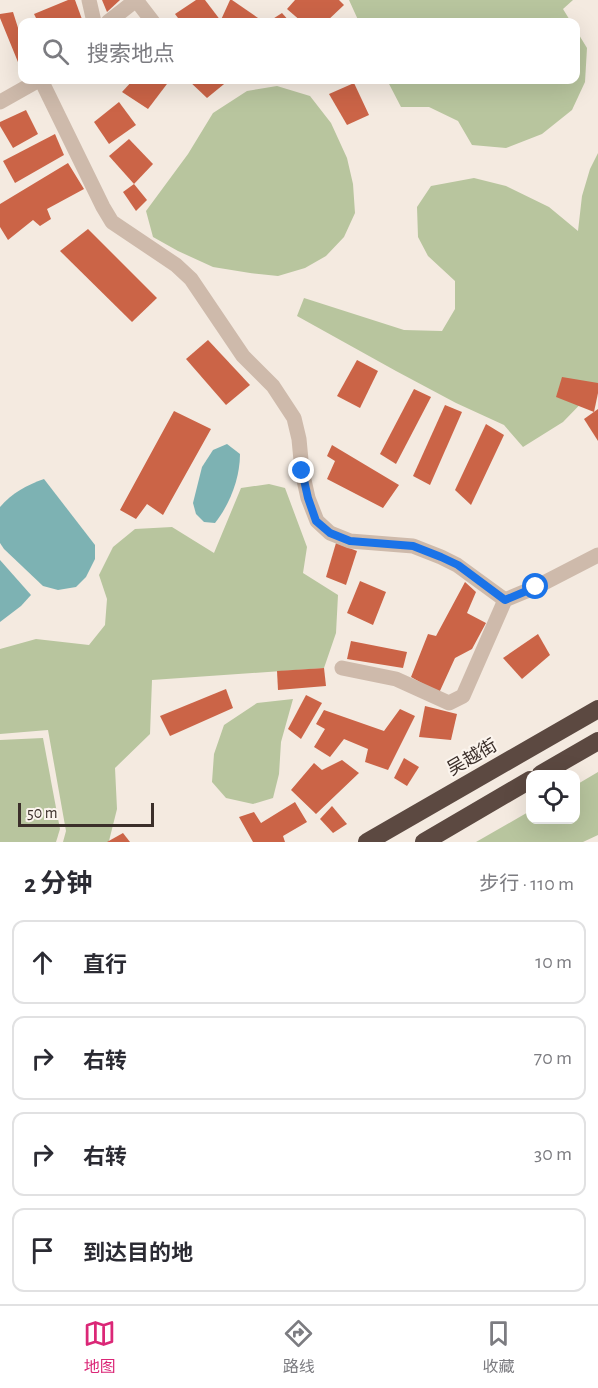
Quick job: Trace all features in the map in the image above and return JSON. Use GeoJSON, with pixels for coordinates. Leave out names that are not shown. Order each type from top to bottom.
{"type":"FeatureCollection","features":[{"type":"Feature","properties":{"kind":"highway","name":"吴越街"},"geometry":{"type":"LineString","coordinates":[[367,842],[598,709]]}},
{"type":"Feature","properties":{"kind":"highway"},"geometry":{"type":"LineString","coordinates":[[548,770],[598,741]]}},
{"type":"Feature","properties":{"kind":"highway"},"geometry":{"type":"LineString","coordinates":[[424,842],[526,783]]}},
{"type":"Feature","properties":{"kind":"street"},"geometry":{"type":"LineString","coordinates":[[89,0],[93,18]]}},
{"type":"Feature","properties":{"kind":"street"},"geometry":{"type":"LineString","coordinates":[[113,18],[136,0],[150,18]]}},
{"type":"Feature","properties":{"kind":"street"},"geometry":{"type":"LineString","coordinates":[[0,102],[33,84]]}},
{"type":"Feature","properties":{"kind":"street"},"geometry":{"type":"LineString","coordinates":[[42,84],[112,222],[176,265],[191,279],[243,356],[273,386],[294,418],[299,439],[302,471],[316,521],[330,533],[350,541],[413,546],[441,557],[458,565],[505,600]]}},
{"type":"Feature","properties":{"kind":"street"},"geometry":{"type":"LineString","coordinates":[[342,668],[396,679],[449,703],[463,696],[505,600],[536,587],[598,555]]}},
{"type":"Feature","properties":{"kind":"green space"},"geometry":{"type":"Polygon","coordinates":[[[349,0],[573,0],[563,9],[569,18],[357,18],[349,0]]]}},
{"type":"Feature","properties":{"kind":"green space"},"geometry":{"type":"Polygon","coordinates":[[[580,37],[587,48],[585,82],[572,110],[542,134],[506,148],[472,145],[458,121],[429,107],[401,107],[389,84],[580,84],[580,37]]]}},
{"type":"Feature","properties":{"kind":"green space"},"geometry":{"type":"Polygon","coordinates":[[[277,86],[310,96],[331,123],[347,158],[353,184],[355,213],[344,237],[326,256],[305,268],[278,276],[213,267],[153,237],[146,211],[188,154],[213,113],[247,91],[277,86]]]}},
{"type":"Feature","properties":{"kind":"green space"},"geometry":{"type":"Polygon","coordinates":[[[598,153],[598,386],[563,422],[523,447],[504,425],[456,403],[297,316],[304,298],[404,330],[442,331],[455,309],[455,281],[428,256],[418,237],[417,207],[431,186],[474,178],[506,186],[549,207],[578,231],[582,196],[590,169],[598,153]]]}},
{"type":"Feature","properties":{"kind":"green space"},"geometry":{"type":"Polygon","coordinates":[[[269,484],[285,488],[307,547],[303,573],[338,595],[336,633],[324,668],[152,680],[150,734],[115,768],[117,809],[109,841],[63,842],[66,831],[48,730],[0,734],[0,649],[36,639],[89,645],[105,625],[107,599],[99,575],[113,547],[135,529],[172,527],[214,553],[241,488],[269,484]]]}},
{"type":"Feature","properties":{"kind":"green space"},"geometry":{"type":"Polygon","coordinates":[[[293,699],[281,742],[279,774],[273,798],[253,804],[226,798],[212,782],[214,754],[224,725],[257,703],[293,699]]]}},
{"type":"Feature","properties":{"kind":"green space"},"geometry":{"type":"Polygon","coordinates":[[[43,738],[60,829],[56,842],[0,842],[0,740],[43,738]]]}},
{"type":"Feature","properties":{"kind":"green space"},"geometry":{"type":"Polygon","coordinates":[[[598,772],[598,835],[583,842],[476,842],[526,813],[526,824],[580,824],[580,783],[598,772]]]}},
{"type":"Feature","properties":{"kind":"water"},"geometry":{"type":"Polygon","coordinates":[[[227,444],[240,454],[236,481],[230,499],[215,523],[204,522],[196,514],[193,503],[202,467],[213,450],[227,444]]]}},
{"type":"Feature","properties":{"kind":"water"},"geometry":{"type":"Polygon","coordinates":[[[44,479],[95,545],[95,559],[86,577],[76,587],[58,590],[43,586],[0,543],[0,507],[20,490],[44,479]]]}},
{"type":"Feature","properties":{"kind":"water"},"geometry":{"type":"Polygon","coordinates":[[[0,560],[31,595],[0,622],[0,560]]]}},
{"type":"Feature","properties":{"kind":"building"},"geometry":{"type":"Polygon","coordinates":[[[68,0],[75,0],[82,18],[36,18],[34,14],[68,0]]]}},
{"type":"Feature","properties":{"kind":"building"},"geometry":{"type":"Polygon","coordinates":[[[102,0],[120,0],[107,12],[102,0]]]}},
{"type":"Feature","properties":{"kind":"building"},"geometry":{"type":"Polygon","coordinates":[[[196,0],[205,0],[219,18],[178,18],[175,14],[196,0]]]}},
{"type":"Feature","properties":{"kind":"building"},"geometry":{"type":"Polygon","coordinates":[[[232,0],[258,18],[222,18],[232,0]]]}},
{"type":"Feature","properties":{"kind":"building"},"geometry":{"type":"Polygon","coordinates":[[[295,0],[339,0],[344,5],[330,18],[297,18],[287,9],[295,0]]]}},
{"type":"Feature","properties":{"kind":"building"},"geometry":{"type":"Polygon","coordinates":[[[13,12],[18,28],[18,62],[0,18],[0,14],[13,12]]]}},
{"type":"Feature","properties":{"kind":"building"},"geometry":{"type":"Polygon","coordinates":[[[282,13],[286,18],[274,18],[282,13]]]}},
{"type":"Feature","properties":{"kind":"building"},"geometry":{"type":"Polygon","coordinates":[[[129,84],[167,84],[148,109],[122,92],[129,84]]]}},
{"type":"Feature","properties":{"kind":"building"},"geometry":{"type":"Polygon","coordinates":[[[192,84],[224,84],[207,98],[192,84]]]}},
{"type":"Feature","properties":{"kind":"building"},"geometry":{"type":"Polygon","coordinates":[[[354,84],[369,115],[347,125],[329,94],[354,84]]]}},
{"type":"Feature","properties":{"kind":"building"},"geometry":{"type":"Polygon","coordinates":[[[119,102],[136,125],[109,144],[94,122],[119,102]]]}},
{"type":"Feature","properties":{"kind":"building"},"geometry":{"type":"Polygon","coordinates":[[[26,110],[38,134],[13,148],[0,122],[26,110]]]}},
{"type":"Feature","properties":{"kind":"building"},"geometry":{"type":"Polygon","coordinates":[[[55,134],[64,155],[15,183],[3,161],[55,134]]]}},
{"type":"Feature","properties":{"kind":"building"},"geometry":{"type":"Polygon","coordinates":[[[129,139],[153,164],[134,184],[109,156],[129,139]]]}},
{"type":"Feature","properties":{"kind":"building"},"geometry":{"type":"Polygon","coordinates":[[[68,163],[84,189],[47,209],[51,219],[40,226],[33,220],[8,240],[0,227],[0,204],[68,163]]]}},
{"type":"Feature","properties":{"kind":"building"},"geometry":{"type":"Polygon","coordinates":[[[134,184],[147,200],[136,211],[123,192],[134,184]]]}},
{"type":"Feature","properties":{"kind":"building"},"geometry":{"type":"Polygon","coordinates":[[[88,229],[157,298],[132,322],[60,251],[88,229]]]}},
{"type":"Feature","properties":{"kind":"building"},"geometry":{"type":"Polygon","coordinates":[[[208,340],[250,385],[226,405],[186,359],[208,340]]]}},
{"type":"Feature","properties":{"kind":"building"},"geometry":{"type":"Polygon","coordinates":[[[357,360],[378,371],[360,408],[337,396],[357,360]]]}},
{"type":"Feature","properties":{"kind":"building"},"geometry":{"type":"Polygon","coordinates":[[[562,377],[598,383],[594,412],[556,397],[562,377]]]}},
{"type":"Feature","properties":{"kind":"building"},"geometry":{"type":"Polygon","coordinates":[[[414,389],[431,397],[396,464],[380,454],[414,389]]]}},
{"type":"Feature","properties":{"kind":"building"},"geometry":{"type":"Polygon","coordinates":[[[445,405],[462,412],[430,485],[413,476],[445,405]]]}},
{"type":"Feature","properties":{"kind":"building"},"geometry":{"type":"Polygon","coordinates":[[[598,409],[598,441],[584,419],[598,409]]]}},
{"type":"Feature","properties":{"kind":"building"},"geometry":{"type":"Polygon","coordinates":[[[174,411],[211,429],[163,515],[147,504],[136,519],[120,510],[174,411]]]}},
{"type":"Feature","properties":{"kind":"building"},"geometry":{"type":"Polygon","coordinates":[[[486,424],[504,435],[471,505],[455,490],[486,424]]]}},
{"type":"Feature","properties":{"kind":"building"},"geometry":{"type":"Polygon","coordinates":[[[332,445],[399,485],[383,508],[327,479],[335,461],[327,456],[332,445]]]}},
{"type":"Feature","properties":{"kind":"building"},"geometry":{"type":"Polygon","coordinates":[[[336,543],[357,551],[346,585],[326,577],[336,543]]]}},
{"type":"Feature","properties":{"kind":"building"},"geometry":{"type":"Polygon","coordinates":[[[360,581],[386,592],[373,625],[347,613],[360,581]]]}},
{"type":"Feature","properties":{"kind":"building"},"geometry":{"type":"Polygon","coordinates":[[[465,582],[476,592],[467,613],[486,623],[472,649],[455,658],[439,693],[411,677],[428,634],[436,636],[465,582]]]}},
{"type":"Feature","properties":{"kind":"building"},"geometry":{"type":"Polygon","coordinates":[[[538,634],[550,655],[522,679],[503,658],[538,634]]]}},
{"type":"Feature","properties":{"kind":"building"},"geometry":{"type":"Polygon","coordinates":[[[351,641],[407,652],[403,668],[347,659],[351,641]]]}},
{"type":"Feature","properties":{"kind":"building"},"geometry":{"type":"Polygon","coordinates":[[[324,668],[326,686],[278,690],[277,671],[324,668]]]}},
{"type":"Feature","properties":{"kind":"building"},"geometry":{"type":"Polygon","coordinates":[[[226,689],[233,708],[170,736],[160,716],[226,689]]]}},
{"type":"Feature","properties":{"kind":"building"},"geometry":{"type":"Polygon","coordinates":[[[306,695],[322,703],[301,739],[288,729],[306,695]]]}},
{"type":"Feature","properties":{"kind":"building"},"geometry":{"type":"Polygon","coordinates":[[[425,706],[457,714],[451,740],[419,737],[425,706]]]}},
{"type":"Feature","properties":{"kind":"building"},"geometry":{"type":"Polygon","coordinates":[[[400,709],[415,716],[388,770],[365,762],[368,749],[344,739],[330,757],[314,747],[325,729],[316,724],[324,710],[384,731],[400,709]]]}},
{"type":"Feature","properties":{"kind":"building"},"geometry":{"type":"Polygon","coordinates":[[[404,758],[419,767],[407,786],[394,778],[404,758]]]}},
{"type":"Feature","properties":{"kind":"building"},"geometry":{"type":"Polygon","coordinates":[[[342,760],[359,773],[316,814],[291,790],[314,763],[322,770],[342,760]]]}},
{"type":"Feature","properties":{"kind":"building"},"geometry":{"type":"Polygon","coordinates":[[[295,802],[307,822],[283,836],[285,842],[253,842],[239,817],[254,812],[261,823],[295,802]]]}},
{"type":"Feature","properties":{"kind":"building"},"geometry":{"type":"Polygon","coordinates":[[[332,806],[347,824],[333,833],[320,819],[332,806]]]}},
{"type":"Feature","properties":{"kind":"building"},"geometry":{"type":"Polygon","coordinates":[[[123,833],[130,842],[107,842],[123,833]]]}},
{"type":"Feature","properties":{"kind":"route"},"geometry":{"type":"LineString","coordinates":[[302,471],[316,521],[330,533],[350,541],[413,546],[458,565],[505,600],[536,587]]}}]}
